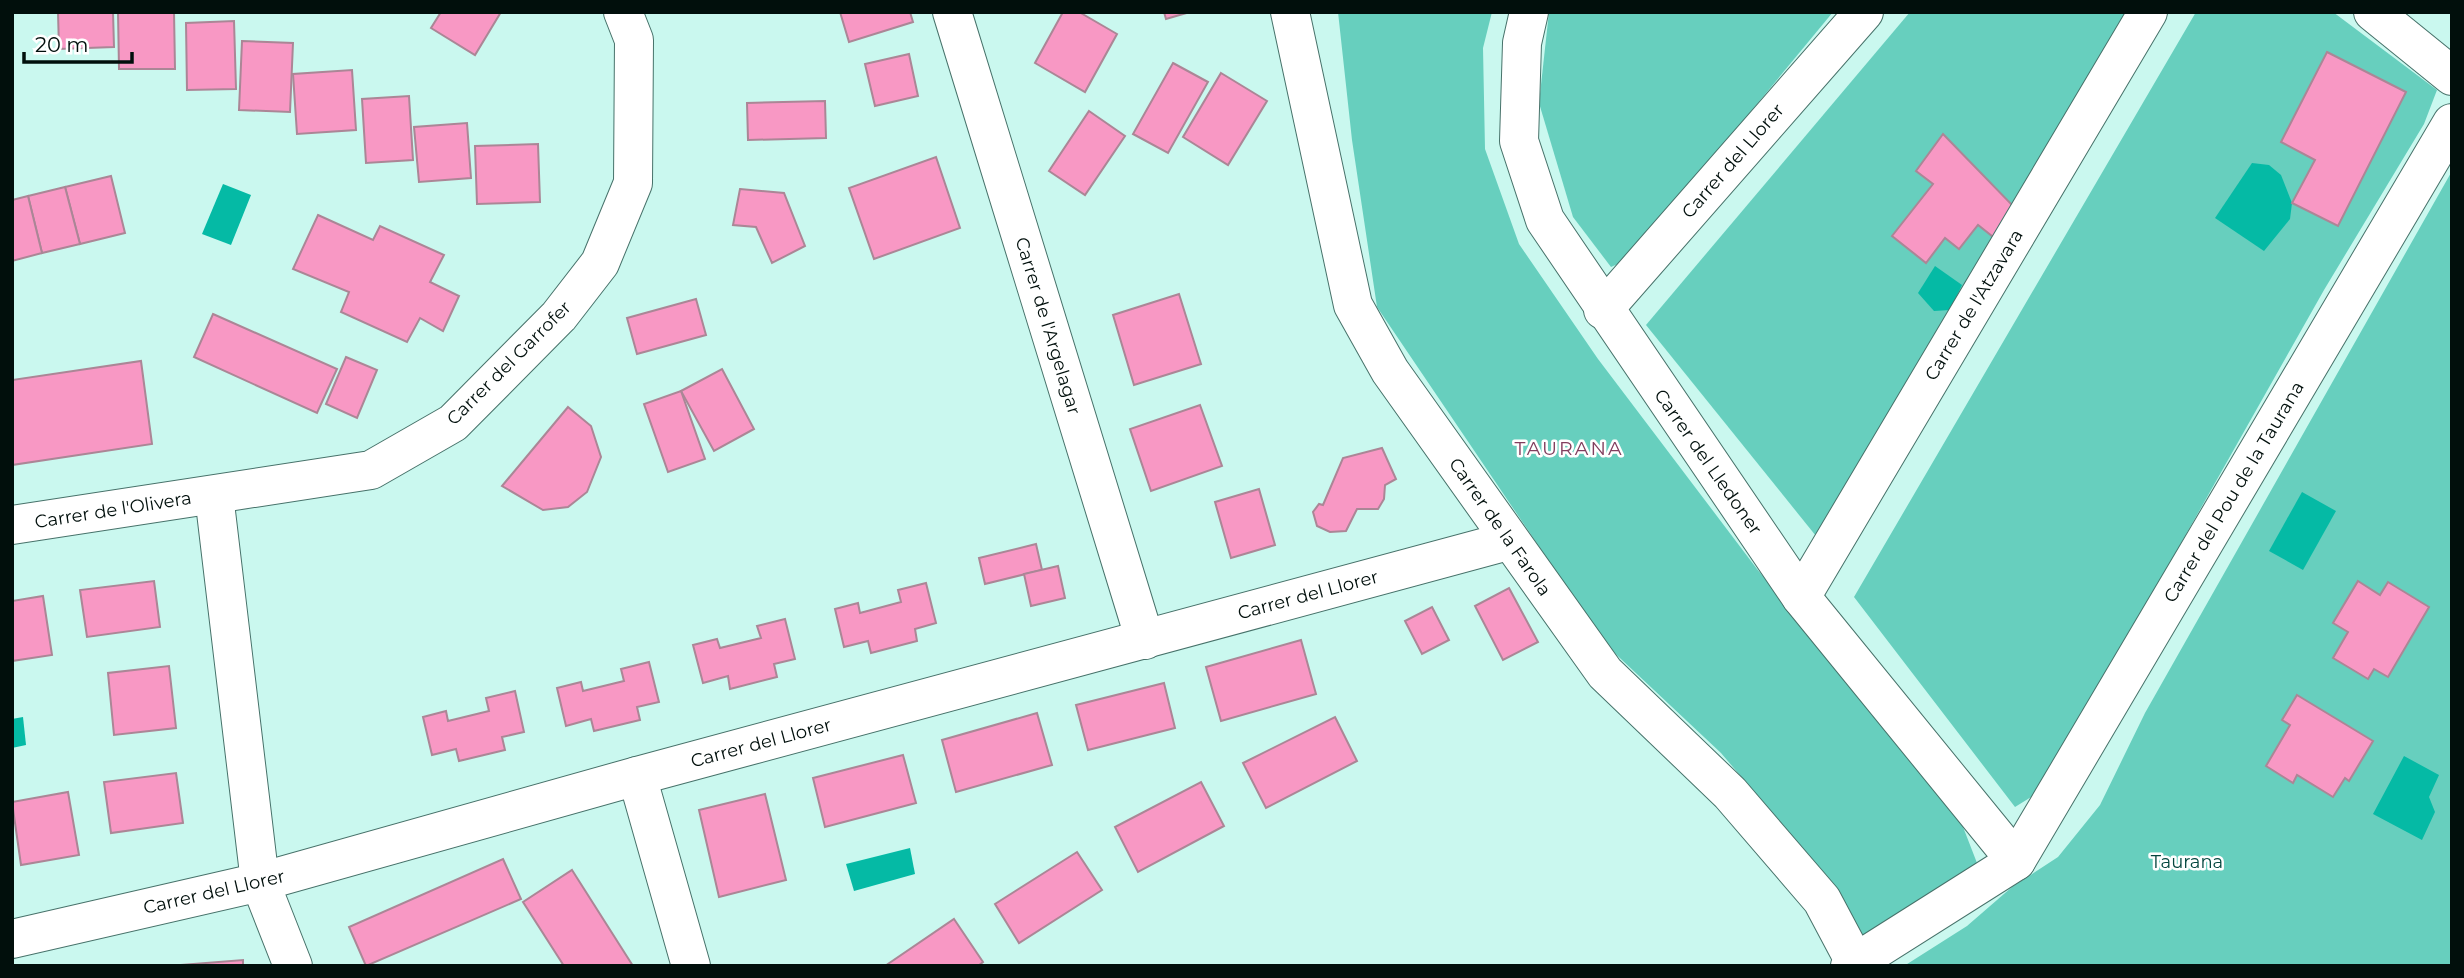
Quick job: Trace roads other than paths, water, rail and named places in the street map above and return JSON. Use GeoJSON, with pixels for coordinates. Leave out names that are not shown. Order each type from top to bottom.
{"type":"FeatureCollection","features":[{"type":"Feature","properties":{"kind":"street","name":"Carrer del Garrofer"},"geometry":{"type":"LineString","coordinates":[[214,495],[371,470],[453,423],[559,316],[600,263],[633,183],[634,40],[623,12]]}},
{"type":"Feature","properties":{"kind":"street","name":"Carrer de l'Argelagar"},"geometry":{"type":"LineString","coordinates":[[952,12],[1145,640]]}},
{"type":"Feature","properties":{"kind":"street","name":"Carrer de la Farola"},"geometry":{"type":"LineString","coordinates":[[1290,12],[1353,305],[1390,371],[1508,541],[1605,673],[1730,793],[1822,900],[1853,965]]}},
{"type":"Feature","properties":{"kind":"street","name":"Carrer del Lledoner"},"geometry":{"type":"LineString","coordinates":[[1529,12],[1522,43],[1519,141],[1545,220],[1603,310],[1801,597],[2016,861]]}},
{"type":"Feature","properties":{"kind":"street","name":"Carrer del Llorer"},"geometry":{"type":"LineString","coordinates":[[1603,310],[1864,12]]}},
{"type":"Feature","properties":{"kind":"street","name":"Carrer de l'Atzavara"},"geometry":{"type":"LineString","coordinates":[[1801,597],[2148,12]]}},
{"type":"Feature","properties":{"kind":"street"},"geometry":{"type":"LineString","coordinates":[[2372,12],[2449,69]]}},
{"type":"Feature","properties":{"kind":"street","name":"Carrer del Pou de la Taurana"},"geometry":{"type":"LineString","coordinates":[[2016,861],[2452,123]]}},
{"type":"Feature","properties":{"kind":"street","name":"Carrer de l'Olivera"},"geometry":{"type":"LineString","coordinates":[[12,525],[214,495]]}},
{"type":"Feature","properties":{"kind":"street"},"geometry":{"type":"LineString","coordinates":[[214,495],[260,882],[293,966]]}},
{"type":"Feature","properties":{"kind":"street","name":"Carrer del Llorer"},"geometry":{"type":"LineString","coordinates":[[12,939],[260,882],[637,776],[1508,541]]}},
{"type":"Feature","properties":{"kind":"street"},"geometry":{"type":"LineString","coordinates":[[637,776],[691,966]]}},
{"type":"Feature","properties":{"kind":"street"},"geometry":{"type":"LineString","coordinates":[[1853,965],[2016,861]]}},
{"type":"Feature","properties":{"kind":"district","name":"TAURANA"},"geometry":{"type":"Point","coordinates":[1569,448]}},
{"type":"Feature","properties":{"kind":"park label","name":"Taurana"},"geometry":{"type":"Point","coordinates":[2187,862]}}]}
